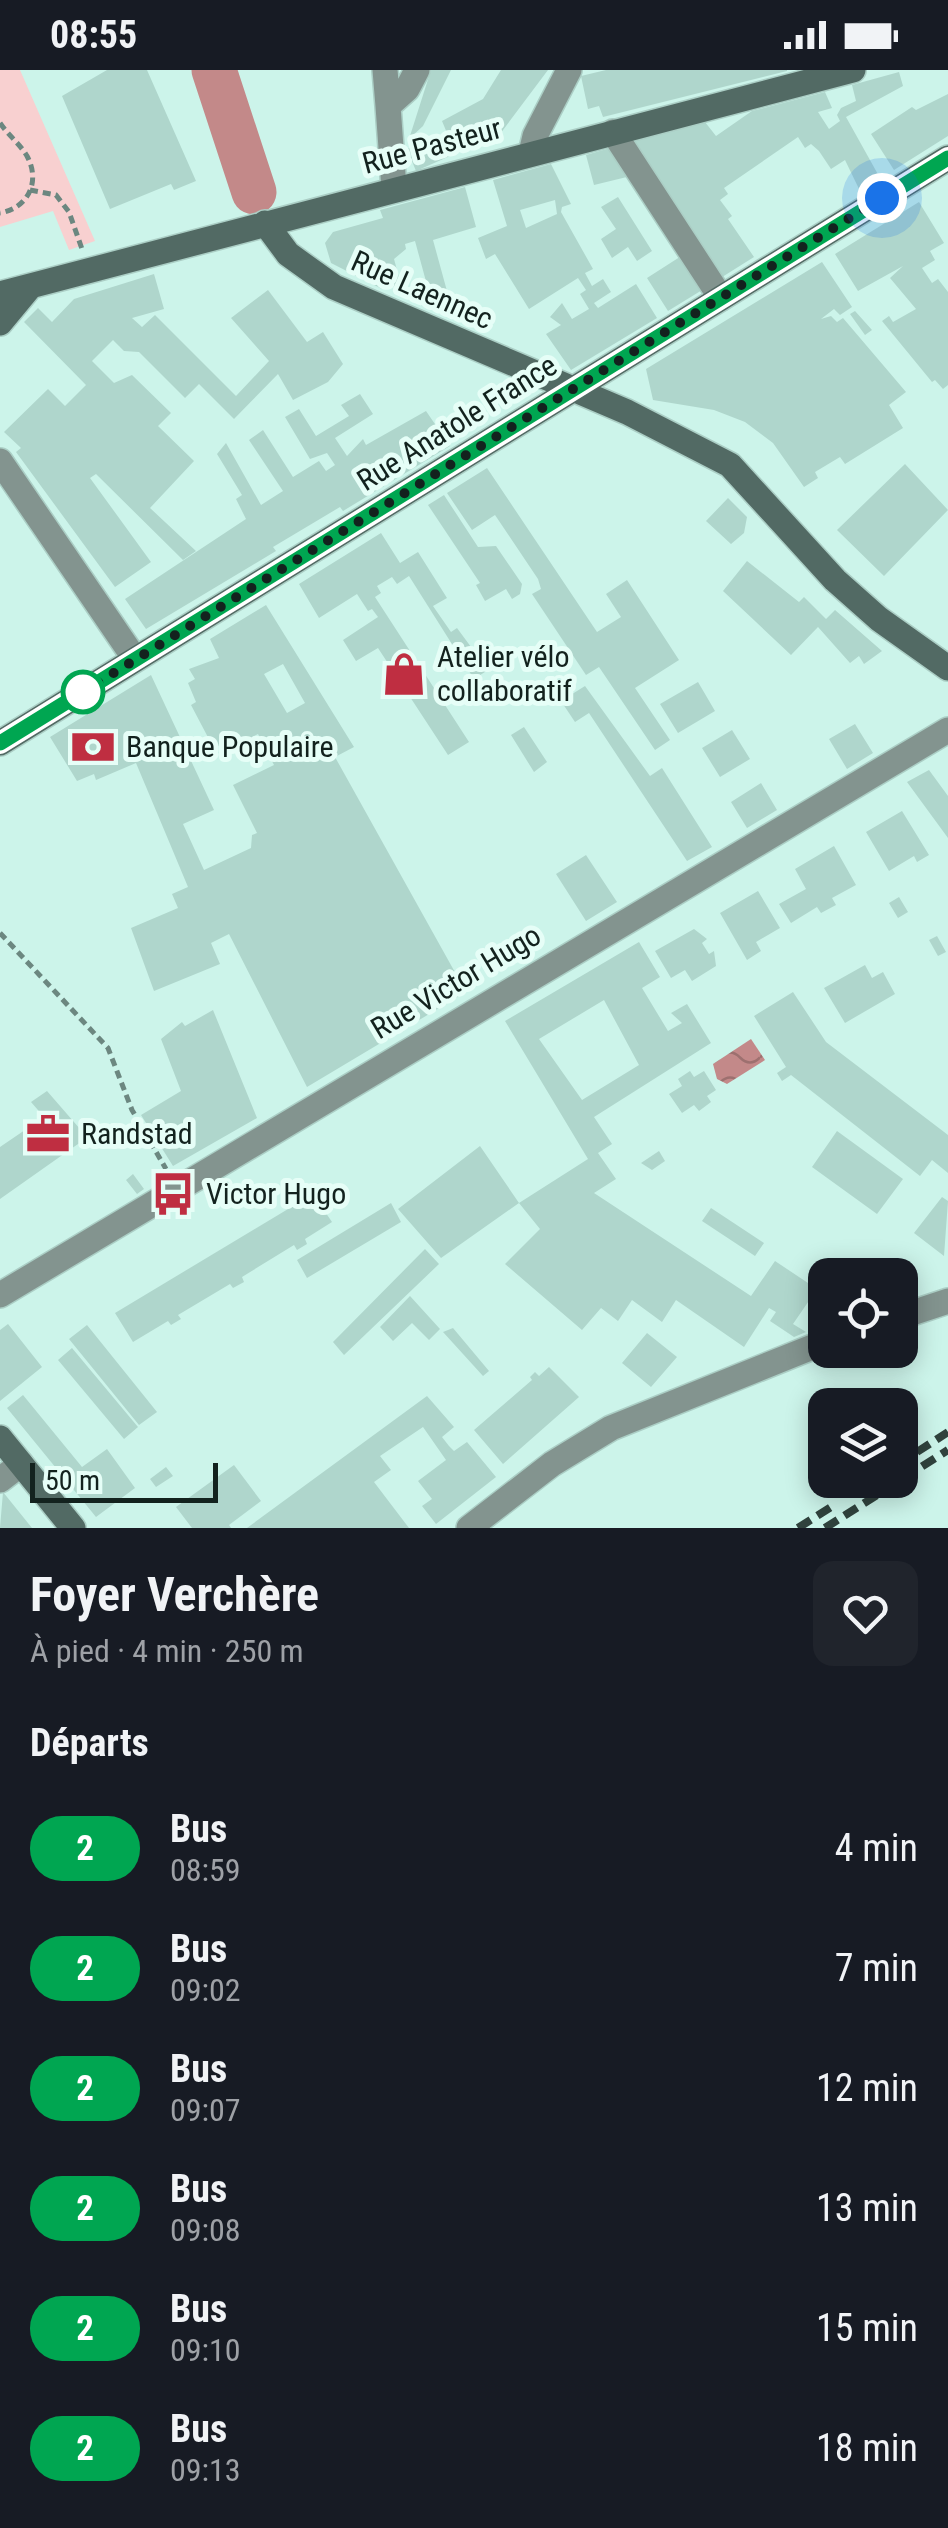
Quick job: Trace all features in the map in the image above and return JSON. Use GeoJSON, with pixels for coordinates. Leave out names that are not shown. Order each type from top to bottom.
{"type":"FeatureCollection","features":[{"type":"Feature","properties":{"kind":"main road","name":"Rue Pasteur"},"geometry":{"type":"LineString","coordinates":[[0,294],[852,70]]}},
{"type":"Feature","properties":{"kind":"main road","name":"Rue Anatole France"},"geometry":{"type":"LineString","coordinates":[[0,743],[948,158]]}},
{"type":"Feature","properties":{"kind":"main road","name":"Rue Laennec"},"geometry":{"type":"LineString","coordinates":[[265,223],[288,254],[334,287],[702,447],[730,464],[834,580],[878,619],[948,668]]}},
{"type":"Feature","properties":{"kind":"main road"},"geometry":{"type":"LineString","coordinates":[[0,323],[29,288]]}},
{"type":"Feature","properties":{"kind":"main road"},"geometry":{"type":"LineString","coordinates":[[0,1438],[10,1472],[73,1528]]}},
{"type":"Feature","properties":{"kind":"street"},"geometry":{"type":"LineString","coordinates":[[385,70],[394,190]]}},
{"type":"Feature","properties":{"kind":"street"},"geometry":{"type":"LineString","coordinates":[[388,106],[407,89],[417,70]]}},
{"type":"Feature","properties":{"kind":"street"},"geometry":{"type":"LineString","coordinates":[[532,154],[534,136],[569,70]]}},
{"type":"Feature","properties":{"kind":"street"},"geometry":{"type":"LineString","coordinates":[[613,132],[722,298]]}},
{"type":"Feature","properties":{"kind":"street"},"geometry":{"type":"LineString","coordinates":[[0,461],[136,659]]}},
{"type":"Feature","properties":{"kind":"street","name":"Rue Victor Hugo"},"geometry":{"type":"LineString","coordinates":[[0,1295],[180,1190],[478,1006],[948,730]]}},
{"type":"Feature","properties":{"kind":"street"},"geometry":{"type":"LineString","coordinates":[[918,1311],[948,1301]]}},
{"type":"Feature","properties":{"kind":"street"},"geometry":{"type":"LineString","coordinates":[[469,1528],[552,1464],[611,1428],[808,1349]]}},
{"type":"Feature","properties":{"kind":"path"},"geometry":{"type":"LineString","coordinates":[[0,123],[27,156],[34,178],[28,198],[12,211],[0,213]]}},
{"type":"Feature","properties":{"kind":"path"},"geometry":{"type":"LineString","coordinates":[[30,190],[56,195],[63,204],[89,270]]}},
{"type":"Feature","properties":{"kind":"path"},"geometry":{"type":"LineString","coordinates":[[0,933],[108,1048],[132,1110],[180,1190]]}},
{"type":"Feature","properties":{"kind":"shaded area"},"geometry":{"type":"Polygon","coordinates":[[[0,70],[20,70],[95,241],[69,250],[53,211],[0,227],[0,70]]]}},
{"type":"Feature","properties":{"kind":"water"},"geometry":{"type":"Polygon","coordinates":[[[751,1039],[765,1060],[727,1084],[717,1079],[713,1064],[751,1039]]]}},
{"type":"Feature","properties":{"kind":"building"},"geometry":{"type":"Polygon","coordinates":[[[107,70],[147,70],[196,181],[174,190],[171,184],[110,209],[62,96],[107,70]]]}},
{"type":"Feature","properties":{"kind":"building"},"geometry":{"type":"Polygon","coordinates":[[[431,70],[451,70],[423,126],[409,139],[431,70]]]}},
{"type":"Feature","properties":{"kind":"building"},"geometry":{"type":"Polygon","coordinates":[[[501,70],[548,70],[500,134],[416,171],[407,149],[447,133],[442,121],[483,99],[501,70]]]}},
{"type":"Feature","properties":{"kind":"building"},"geometry":{"type":"Polygon","coordinates":[[[606,70],[787,71],[603,117],[599,106],[588,109],[581,76],[606,70]]]}},
{"type":"Feature","properties":{"kind":"building"},"geometry":{"type":"Polygon","coordinates":[[[899,72],[903,86],[846,117],[880,178],[860,191],[845,160],[831,169],[819,151],[811,144],[805,148],[798,137],[724,188],[728,194],[720,200],[732,216],[728,219],[754,257],[719,279],[630,142],[705,122],[716,136],[752,111],[825,92],[832,108],[818,112],[829,129],[840,121],[837,115],[841,108],[856,101],[852,85],[899,72]]]}},
{"type":"Feature","properties":{"kind":"building"},"geometry":{"type":"Polygon","coordinates":[[[948,94],[948,136],[894,170],[871,134],[912,107],[916,110],[948,94]]]}},
{"type":"Feature","properties":{"kind":"building"},"geometry":{"type":"Polygon","coordinates":[[[617,146],[635,175],[594,185],[586,155],[617,146]]]}},
{"type":"Feature","properties":{"kind":"building"},"geometry":{"type":"Polygon","coordinates":[[[551,164],[571,204],[562,207],[561,212],[593,269],[585,273],[592,286],[603,279],[611,292],[594,303],[598,308],[636,284],[657,318],[571,370],[546,334],[561,325],[550,317],[562,303],[572,319],[589,309],[580,294],[586,290],[578,278],[529,309],[495,254],[486,259],[478,238],[507,226],[493,180],[551,164]],[[555,200],[520,210],[526,228],[557,214],[555,200]]]}},
{"type":"Feature","properties":{"kind":"building"},"geometry":{"type":"Polygon","coordinates":[[[465,187],[476,227],[433,240],[450,302],[433,307],[415,241],[405,244],[406,249],[394,259],[401,285],[382,289],[331,263],[325,243],[333,232],[383,218],[380,210],[465,187]]]}},
{"type":"Feature","properties":{"kind":"building"},"geometry":{"type":"Polygon","coordinates":[[[618,197],[652,251],[637,261],[628,247],[612,258],[601,239],[616,229],[601,207],[618,197]]]}},
{"type":"Feature","properties":{"kind":"building"},"geometry":{"type":"Polygon","coordinates":[[[919,202],[944,243],[930,251],[935,260],[922,268],[932,283],[938,279],[948,292],[948,385],[943,389],[935,380],[932,382],[882,321],[889,316],[893,322],[916,309],[890,278],[903,266],[858,291],[835,254],[919,202]]]}},
{"type":"Feature","properties":{"kind":"building"},"geometry":{"type":"Polygon","coordinates":[[[686,253],[707,287],[668,311],[647,278],[686,253]]]}},
{"type":"Feature","properties":{"kind":"building"},"geometry":{"type":"Polygon","coordinates":[[[822,262],[852,307],[840,315],[834,309],[821,319],[831,316],[837,322],[843,318],[906,392],[889,405],[903,428],[845,464],[840,457],[815,472],[818,478],[804,487],[773,443],[745,422],[714,410],[653,400],[646,369],[822,262]]]}},
{"type":"Feature","properties":{"kind":"building"},"geometry":{"type":"Polygon","coordinates":[[[154,274],[164,309],[132,318],[142,327],[155,315],[236,396],[269,361],[231,318],[268,290],[307,342],[323,332],[343,364],[328,382],[293,400],[278,374],[234,419],[199,384],[185,398],[139,352],[124,351],[113,340],[92,361],[114,383],[132,375],[171,413],[158,426],[194,461],[150,508],[196,551],[183,560],[96,474],[90,478],[151,562],[115,587],[16,452],[21,448],[4,432],[48,389],[65,406],[86,385],[24,322],[38,308],[52,322],[74,299],[154,274]]]}},
{"type":"Feature","properties":{"kind":"building"},"geometry":{"type":"Polygon","coordinates":[[[855,311],[872,330],[865,335],[850,314],[855,311]]]}},
{"type":"Feature","properties":{"kind":"building"},"geometry":{"type":"Polygon","coordinates":[[[360,394],[373,414],[335,438],[347,456],[363,439],[366,445],[426,411],[450,446],[343,511],[340,507],[273,547],[276,551],[146,629],[125,599],[246,519],[236,499],[242,495],[217,454],[226,443],[261,505],[283,491],[249,440],[263,430],[293,477],[319,461],[326,471],[335,465],[327,453],[310,459],[285,417],[299,409],[316,436],[349,416],[341,405],[360,394]]]}},
{"type":"Feature","properties":{"kind":"building"},"geometry":{"type":"Polygon","coordinates":[[[905,464],[948,510],[884,576],[837,530],[905,464]]]}},
{"type":"Feature","properties":{"kind":"building"},"geometry":{"type":"Polygon","coordinates":[[[487,468],[597,632],[621,617],[606,594],[627,580],[679,660],[635,688],[670,740],[655,750],[599,667],[586,675],[532,594],[541,589],[538,579],[495,515],[472,530],[447,493],[487,468]]]}},
{"type":"Feature","properties":{"kind":"building"},"geometry":{"type":"Polygon","coordinates":[[[444,495],[478,547],[496,546],[522,584],[520,594],[512,599],[506,589],[485,601],[476,585],[480,583],[428,505],[444,495]]]}},
{"type":"Feature","properties":{"kind":"building"},"geometry":{"type":"Polygon","coordinates":[[[728,498],[747,517],[744,533],[731,544],[706,521],[728,498]]]}},
{"type":"Feature","properties":{"kind":"building"},"geometry":{"type":"Polygon","coordinates":[[[381,533],[400,563],[418,552],[447,598],[433,606],[451,632],[457,628],[488,670],[474,679],[409,576],[397,584],[392,577],[377,586],[381,593],[375,597],[469,742],[448,755],[378,648],[356,661],[343,640],[378,617],[372,609],[368,611],[357,594],[319,618],[299,584],[381,533]]]}},
{"type":"Feature","properties":{"kind":"building"},"geometry":{"type":"Polygon","coordinates":[[[747,561],[799,602],[804,597],[826,619],[835,610],[882,651],[864,664],[859,656],[850,663],[818,627],[791,655],[723,591],[747,561]]]}},
{"type":"Feature","properties":{"kind":"building"},"geometry":{"type":"Polygon","coordinates":[[[266,605],[354,747],[335,757],[466,992],[307,1087],[229,934],[211,943],[220,964],[154,991],[131,928],[178,908],[172,894],[188,887],[136,763],[96,780],[94,774],[77,781],[50,737],[151,675],[214,810],[183,824],[204,870],[251,848],[252,835],[257,833],[233,785],[274,765],[258,734],[252,737],[256,745],[241,753],[237,744],[227,749],[211,743],[191,705],[196,702],[188,683],[195,679],[189,669],[219,658],[210,639],[266,605]],[[283,664],[264,674],[287,713],[305,703],[283,664]]]}},
{"type":"Feature","properties":{"kind":"building"},"geometry":{"type":"Polygon","coordinates":[[[698,682],[715,711],[678,733],[660,704],[698,682]]]}},
{"type":"Feature","properties":{"kind":"building"},"geometry":{"type":"Polygon","coordinates":[[[585,686],[650,776],[662,768],[712,847],[687,861],[589,713],[575,722],[561,701],[585,686]]]}},
{"type":"Feature","properties":{"kind":"building"},"geometry":{"type":"Polygon","coordinates":[[[855,724],[873,753],[847,769],[829,739],[855,724]]]}},
{"type":"Feature","properties":{"kind":"building"},"geometry":{"type":"Polygon","coordinates":[[[524,727],[547,762],[534,772],[511,735],[524,727]]]}},
{"type":"Feature","properties":{"kind":"building"},"geometry":{"type":"Polygon","coordinates":[[[732,730],[750,759],[720,777],[702,748],[732,730]]]}},
{"type":"Feature","properties":{"kind":"building"},"geometry":{"type":"Polygon","coordinates":[[[929,770],[948,796],[948,838],[907,782],[929,770]]]}},
{"type":"Feature","properties":{"kind":"building"},"geometry":{"type":"Polygon","coordinates":[[[761,783],[777,810],[747,828],[731,802],[761,783]]]}},
{"type":"Feature","properties":{"kind":"building"},"geometry":{"type":"Polygon","coordinates":[[[902,811],[929,855],[917,862],[914,856],[889,871],[866,832],[902,811]]]}},
{"type":"Feature","properties":{"kind":"building"},"geometry":{"type":"Polygon","coordinates":[[[834,846],[856,885],[832,898],[836,905],[821,913],[817,907],[791,923],[779,904],[806,889],[795,869],[834,846]]]}},
{"type":"Feature","properties":{"kind":"building"},"geometry":{"type":"Polygon","coordinates":[[[586,855],[617,902],[586,921],[556,874],[586,855]]]}},
{"type":"Feature","properties":{"kind":"building"},"geometry":{"type":"Polygon","coordinates":[[[758,891],[780,928],[756,942],[761,951],[747,960],[720,913],[758,891]]]}},
{"type":"Feature","properties":{"kind":"building"},"geometry":{"type":"Polygon","coordinates":[[[899,897],[908,912],[898,918],[889,903],[899,897]]]}},
{"type":"Feature","properties":{"kind":"building"},"geometry":{"type":"Polygon","coordinates":[[[694,929],[707,939],[702,943],[709,954],[714,951],[716,966],[692,981],[685,970],[671,978],[655,951],[694,929]]]}},
{"type":"Feature","properties":{"kind":"building"},"geometry":{"type":"Polygon","coordinates":[[[937,936],[946,952],[938,956],[929,940],[937,936]]]}},
{"type":"Feature","properties":{"kind":"building"},"geometry":{"type":"Polygon","coordinates":[[[639,942],[660,977],[642,988],[668,1031],[682,1023],[671,1013],[687,1004],[711,1043],[594,1117],[612,1144],[598,1153],[616,1179],[594,1193],[751,1296],[775,1261],[808,1283],[808,1302],[793,1324],[806,1332],[794,1337],[770,1321],[776,1312],[769,1308],[744,1347],[676,1300],[662,1322],[632,1300],[618,1321],[601,1308],[582,1330],[505,1264],[540,1229],[519,1203],[588,1159],[505,1021],[639,942]],[[604,1000],[539,1039],[582,1100],[639,1065],[604,1000]]]}},
{"type":"Feature","properties":{"kind":"building"},"geometry":{"type":"Polygon","coordinates":[[[865,965],[872,978],[883,972],[895,994],[845,1023],[824,988],[865,965]]]}},
{"type":"Feature","properties":{"kind":"building"},"geometry":{"type":"Polygon","coordinates":[[[793,992],[826,1042],[948,1135],[948,1173],[932,1160],[920,1176],[791,1075],[782,1081],[777,1073],[786,1067],[754,1016],[793,992]]]}},
{"type":"Feature","properties":{"kind":"building"},"geometry":{"type":"Polygon","coordinates":[[[213,1010],[257,1118],[173,1166],[141,1115],[181,1091],[161,1039],[182,1022],[185,1026],[213,1010]]]}},
{"type":"Feature","properties":{"kind":"building"},"geometry":{"type":"Polygon","coordinates":[[[690,1071],[694,1077],[704,1071],[716,1090],[707,1096],[711,1102],[699,1111],[694,1105],[682,1113],[669,1094],[682,1086],[678,1079],[690,1071]]]}},
{"type":"Feature","properties":{"kind":"building"},"geometry":{"type":"Polygon","coordinates":[[[47,1091],[87,1137],[87,1143],[78,1144],[0,1199],[0,1147],[44,1117],[31,1102],[47,1091]]]}},
{"type":"Feature","properties":{"kind":"building"},"geometry":{"type":"Polygon","coordinates":[[[837,1131],[903,1179],[877,1214],[812,1167],[837,1131]]]}},
{"type":"Feature","properties":{"kind":"building"},"geometry":{"type":"Polygon","coordinates":[[[480,1146],[519,1203],[441,1258],[398,1209],[480,1146]]]}},
{"type":"Feature","properties":{"kind":"building"},"geometry":{"type":"Polygon","coordinates":[[[659,1151],[665,1161],[652,1170],[641,1163],[659,1151]]]}},
{"type":"Feature","properties":{"kind":"building"},"geometry":{"type":"Polygon","coordinates":[[[133,1174],[144,1189],[137,1194],[126,1180],[133,1174]]]}},
{"type":"Feature","properties":{"kind":"building"},"geometry":{"type":"Polygon","coordinates":[[[313,1194],[332,1222],[305,1239],[307,1244],[297,1250],[294,1245],[242,1277],[244,1282],[233,1288],[230,1284],[178,1315],[181,1319],[171,1325],[168,1321],[133,1342],[115,1313],[313,1194]]]}},
{"type":"Feature","properties":{"kind":"building"},"geometry":{"type":"Polygon","coordinates":[[[942,1197],[948,1201],[944,1256],[914,1233],[942,1197]]]}},
{"type":"Feature","properties":{"kind":"building"},"geometry":{"type":"Polygon","coordinates":[[[391,1203],[401,1222],[307,1278],[297,1260],[391,1203]]]}},
{"type":"Feature","properties":{"kind":"building"},"geometry":{"type":"Polygon","coordinates":[[[711,1208],[764,1243],[755,1256],[702,1221],[711,1208]]]}},
{"type":"Feature","properties":{"kind":"building"},"geometry":{"type":"Polygon","coordinates":[[[425,1249],[439,1264],[344,1355],[333,1342],[425,1249]]]}},
{"type":"Feature","properties":{"kind":"building"},"geometry":{"type":"Polygon","coordinates":[[[410,1296],[440,1329],[429,1340],[412,1323],[393,1341],[380,1327],[410,1296]]]}},
{"type":"Feature","properties":{"kind":"building"},"geometry":{"type":"Polygon","coordinates":[[[8,1324],[42,1367],[0,1401],[0,1330],[8,1324]]]}},
{"type":"Feature","properties":{"kind":"building"},"geometry":{"type":"Polygon","coordinates":[[[87,1325],[157,1412],[139,1425],[69,1339],[87,1325]]]}},
{"type":"Feature","properties":{"kind":"building"},"geometry":{"type":"Polygon","coordinates":[[[453,1328],[489,1371],[483,1376],[443,1332],[453,1328]]]}},
{"type":"Feature","properties":{"kind":"building"},"geometry":{"type":"Polygon","coordinates":[[[647,1333],[677,1357],[651,1387],[622,1363],[647,1333]]]}},
{"type":"Feature","properties":{"kind":"building"},"geometry":{"type":"Polygon","coordinates":[[[72,1348],[138,1427],[124,1439],[58,1360],[72,1348]]]}},
{"type":"Feature","properties":{"kind":"building"},"geometry":{"type":"Polygon","coordinates":[[[549,1367],[579,1397],[503,1464],[474,1430],[532,1380],[535,1372],[539,1376],[549,1367]]]}},
{"type":"Feature","properties":{"kind":"building"},"geometry":{"type":"Polygon","coordinates":[[[23,1395],[82,1467],[107,1449],[135,1488],[96,1517],[7,1408],[23,1395]]]}},
{"type":"Feature","properties":{"kind":"building"},"geometry":{"type":"Polygon","coordinates":[[[427,1396],[454,1427],[442,1437],[449,1446],[454,1451],[467,1442],[496,1477],[436,1524],[422,1506],[432,1499],[418,1481],[446,1460],[423,1427],[380,1456],[391,1470],[374,1482],[409,1528],[247,1528],[427,1396]]]}},
{"type":"Feature","properties":{"kind":"building"},"geometry":{"type":"Polygon","coordinates":[[[234,1465],[261,1501],[229,1525],[231,1528],[192,1528],[176,1507],[234,1465]]]}},
{"type":"Feature","properties":{"kind":"building"},"geometry":{"type":"Polygon","coordinates":[[[166,1467],[173,1476],[156,1487],[150,1479],[166,1467]]]}},
{"type":"Feature","properties":{"kind":"building"},"geometry":{"type":"Polygon","coordinates":[[[3,1492],[32,1528],[0,1528],[3,1492]]]}},
{"type":"Feature","properties":{"kind":"waterway"},"geometry":{"type":"LineString","coordinates":[[214,70],[254,192]]}},
{"type":"Feature","properties":{"kind":"railway"},"geometry":{"type":"LineString","coordinates":[[918,1451],[948,1432]]}},
{"type":"Feature","properties":{"kind":"railway"},"geometry":{"type":"LineString","coordinates":[[825,1528],[948,1450]]}},
{"type":"Feature","properties":{"kind":"railway"},"geometry":{"type":"LineString","coordinates":[[798,1528],[836,1504]]}},
{"type":"Feature","properties":{"kind":"bus line","name":"2"},"geometry":{"type":"LineString","coordinates":[[0,743],[948,158]]}},
{"type":"Feature","properties":{"kind":"place","name":"Atelier vélo collaboratif"},"geometry":{"type":"Point","coordinates":[404,674]}},
{"type":"Feature","properties":{"kind":"place","name":"Banque Populaire"},"geometry":{"type":"Point","coordinates":[93,747]}},
{"type":"Feature","properties":{"kind":"place","name":"Randstad"},"geometry":{"type":"Point","coordinates":[48,1134]}},
{"type":"Feature","properties":{"kind":"place","name":"Victor Hugo"},"geometry":{"type":"Point","coordinates":[173,1194]}},
{"type":"Feature","properties":{"kind":"route"},"geometry":{"type":"LineString","coordinates":[[83,692],[882,198]]}}]}
